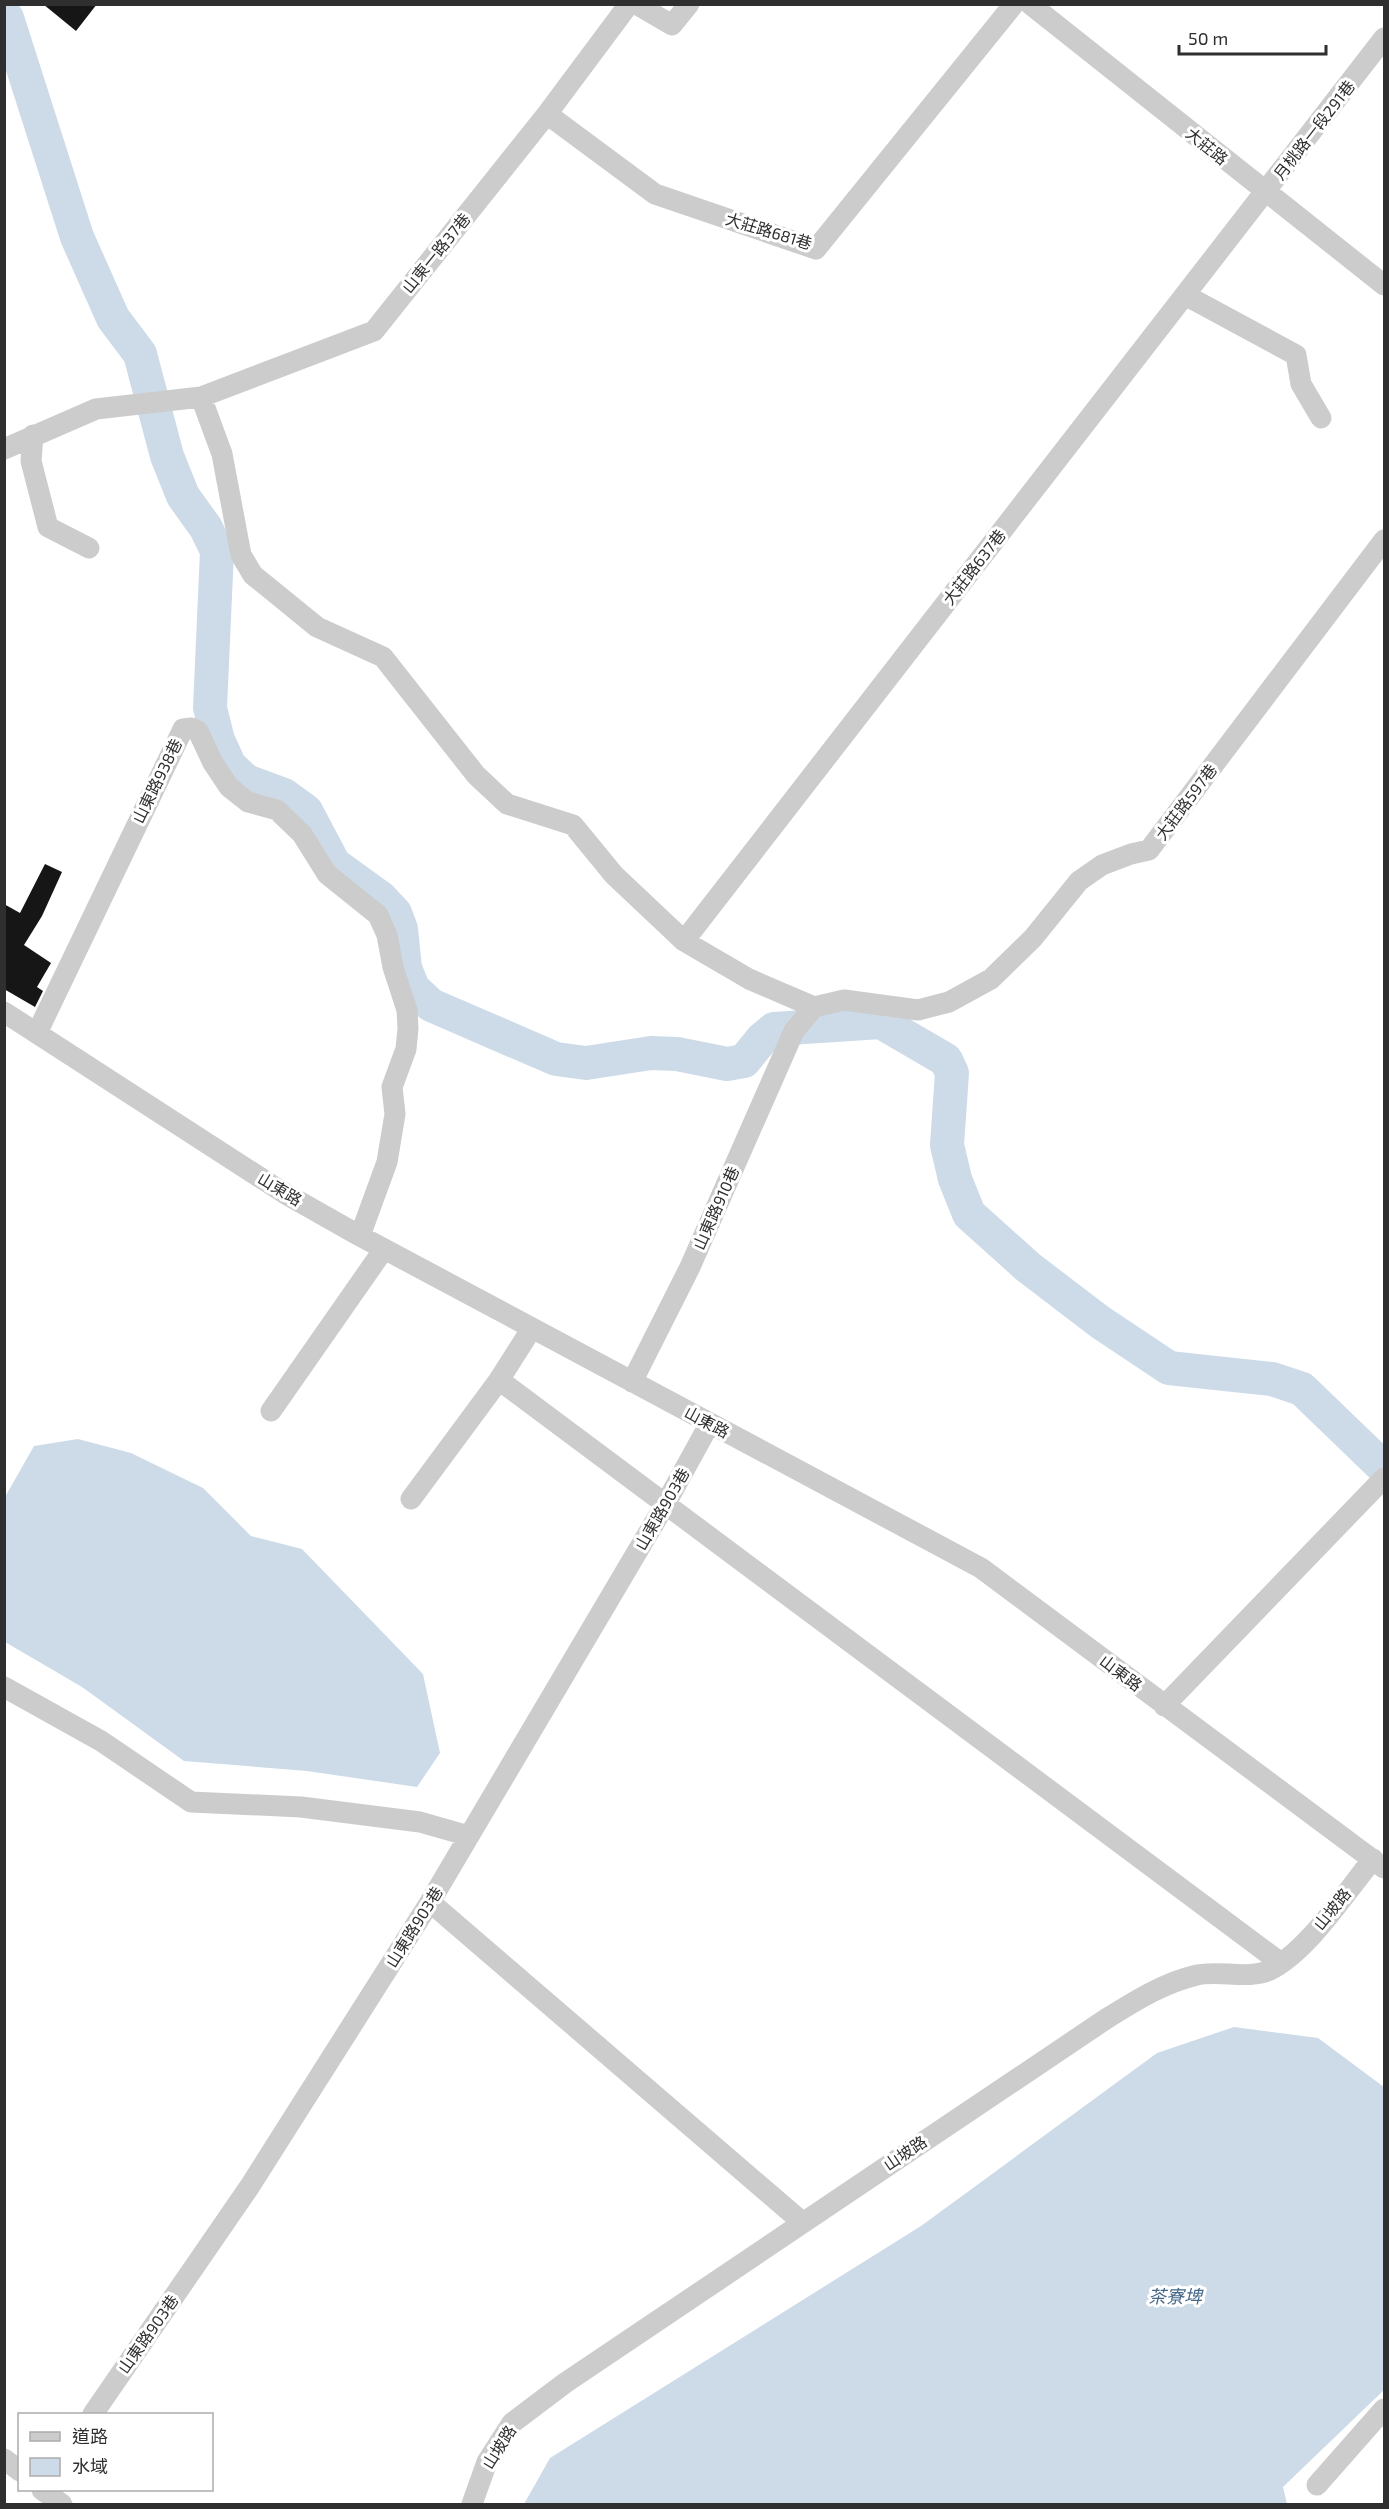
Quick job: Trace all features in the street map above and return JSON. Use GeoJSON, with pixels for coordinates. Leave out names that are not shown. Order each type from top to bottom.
{"type":"FeatureCollection","features":[{"type":"Feature","properties":{"kind":"street","name":"山東一路37巷"},"geometry":{"type":"LineString","coordinates":[[33,435],[96,409],[201,397],[374,331],[547,114],[629,4]]}},
{"type":"Feature","properties":{"kind":"street"},"geometry":{"type":"LineString","coordinates":[[636,4],[672,25],[689,4]]}},
{"type":"Feature","properties":{"kind":"street","name":"大莊路681巷"},"geometry":{"type":"LineString","coordinates":[[547,114],[656,194],[816,249],[1014,4]]}},
{"type":"Feature","properties":{"kind":"street","name":"大莊路"},"geometry":{"type":"LineString","coordinates":[[1030,4],[1384,285]]}},
{"type":"Feature","properties":{"kind":"street","name":"月桃路一段291巷"},"geometry":{"type":"LineString","coordinates":[[1265,192],[1384,38]]}},
{"type":"Feature","properties":{"kind":"street","name":"大莊路637巷"},"geometry":{"type":"LineString","coordinates":[[684,941],[1265,192]]}},
{"type":"Feature","properties":{"kind":"street"},"geometry":{"type":"LineString","coordinates":[[1185,295],[1296,355],[1300,384],[1321,418]]}},
{"type":"Feature","properties":{"kind":"street"},"geometry":{"type":"LineString","coordinates":[[201,397],[222,454],[241,555],[253,575],[317,627],[383,657],[476,775],[507,804],[573,825],[614,875],[684,941],[748,979],[804,1019]]}},
{"type":"Feature","properties":{"kind":"street"},"geometry":{"type":"LineString","coordinates":[[4,449],[33,435]]}},
{"type":"Feature","properties":{"kind":"street"},"geometry":{"type":"LineString","coordinates":[[33,435],[31,461],[48,527],[89,548]]}},
{"type":"Feature","properties":{"kind":"street","name":"大莊路597巷"},"geometry":{"type":"LineString","coordinates":[[804,1019],[844,1000],[918,1010],[949,1002],[991,979],[1034,938],[1079,881],[1102,865],[1149,850],[1384,540]]}},
{"type":"Feature","properties":{"kind":"street","name":"山東路938巷"},"geometry":{"type":"LineString","coordinates":[[37,1033],[183,729],[191,728],[198,731],[213,763],[229,787],[248,802],[277,810],[302,834],[327,874],[378,915],[387,935],[393,967],[407,1010],[408,1028],[406,1049],[392,1087],[395,1114],[387,1162],[360,1236]]}},
{"type":"Feature","properties":{"kind":"street","name":"山東路"},"geometry":{"type":"LineString","coordinates":[[4,1012],[284,1193],[360,1236],[981,1568],[1378,1864]]}},
{"type":"Feature","properties":{"kind":"street","name":"山東路910巷"},"geometry":{"type":"LineString","coordinates":[[632,1382],[690,1267],[804,1019]]}},
{"type":"Feature","properties":{"kind":"street"},"geometry":{"type":"LineString","coordinates":[[271,1411],[384,1248]]}},
{"type":"Feature","properties":{"kind":"street"},"geometry":{"type":"LineString","coordinates":[[411,1499],[499,1380],[532,1328]]}},
{"type":"Feature","properties":{"kind":"street"},"geometry":{"type":"LineString","coordinates":[[499,1380],[1281,1963]]}},
{"type":"Feature","properties":{"kind":"street","name":"山東路903巷"},"geometry":{"type":"LineString","coordinates":[[94,2413],[250,2186],[430,1902],[666,1503],[710,1423]]}},
{"type":"Feature","properties":{"kind":"street"},"geometry":{"type":"LineString","coordinates":[[1164,1706],[1384,1478]]}},
{"type":"Feature","properties":{"kind":"street"},"geometry":{"type":"LineString","coordinates":[[4,1687],[101,1741],[191,1802],[301,1807],[420,1822],[469,1836]]}},
{"type":"Feature","properties":{"kind":"street","name":"山坡路"},"geometry":{"type":"LineString","coordinates":[[471,2505],[487,2462],[512,2423],[565,2383],[1106,2019],[1157,1988],[1198,1975],[1267,1971],[1281,1963],[1316,1930],[1378,1864]]}},
{"type":"Feature","properties":{"kind":"street"},"geometry":{"type":"LineString","coordinates":[[430,1902],[802,2222]]}},
{"type":"Feature","properties":{"kind":"street"},"geometry":{"type":"LineString","coordinates":[[1317,2485],[1384,2412]]}},
{"type":"Feature","properties":{"kind":"street"},"geometry":{"type":"LineString","coordinates":[[4,2459],[18,2470]]}},
{"type":"Feature","properties":{"kind":"street"},"geometry":{"type":"LineString","coordinates":[[43,2491],[62,2505]]}},
{"type":"Feature","properties":{"kind":"water"},"geometry":{"type":"Polygon","coordinates":[[[78,1439],[131,1453],[203,1488],[251,1536],[302,1549],[423,1674],[440,1753],[417,1787],[307,1771],[184,1761],[82,1687],[5,1642],[5,1497],[34,1446],[78,1439]]]}},
{"type":"Feature","properties":{"kind":"water","name":"茶寮埤"},"geometry":{"type":"Polygon","coordinates":[[[1234,2027],[1318,2038],[1384,2087],[1384,2390],[1283,2487],[1287,2504],[524,2504],[550,2458],[921,2226],[1157,2053],[1234,2027]]]}},
{"type":"Feature","properties":{"kind":"building"},"geometry":{"type":"Polygon","coordinates":[[[43,4],[97,4],[76,31],[43,4]]]}},
{"type":"Feature","properties":{"kind":"building"},"geometry":{"type":"Polygon","coordinates":[[[45,864],[62,872],[42,916],[24,945],[51,963],[37,987],[43,991],[35,1007],[4,989],[4,904],[20,913],[45,864]]]}},
{"type":"Feature","properties":{"kind":"waterway"},"geometry":{"type":"LineString","coordinates":[[7,18],[77,237],[113,318],[140,354],[167,456],[183,496],[206,528],[217,551],[210,708],[218,740],[230,766],[246,781],[284,795],[306,811],[334,864],[381,898],[395,913],[401,929],[405,968],[413,988],[431,1005],[556,1059],[586,1063],[651,1053],[677,1054],[727,1064],[744,1061],[762,1039],[774,1029],[881,1022],[946,1060],[952,1073],[947,1145],[955,1179],[969,1214],[1028,1267],[1100,1322],[1169,1368],[1272,1379],[1302,1389],[1384,1468]]}}]}
